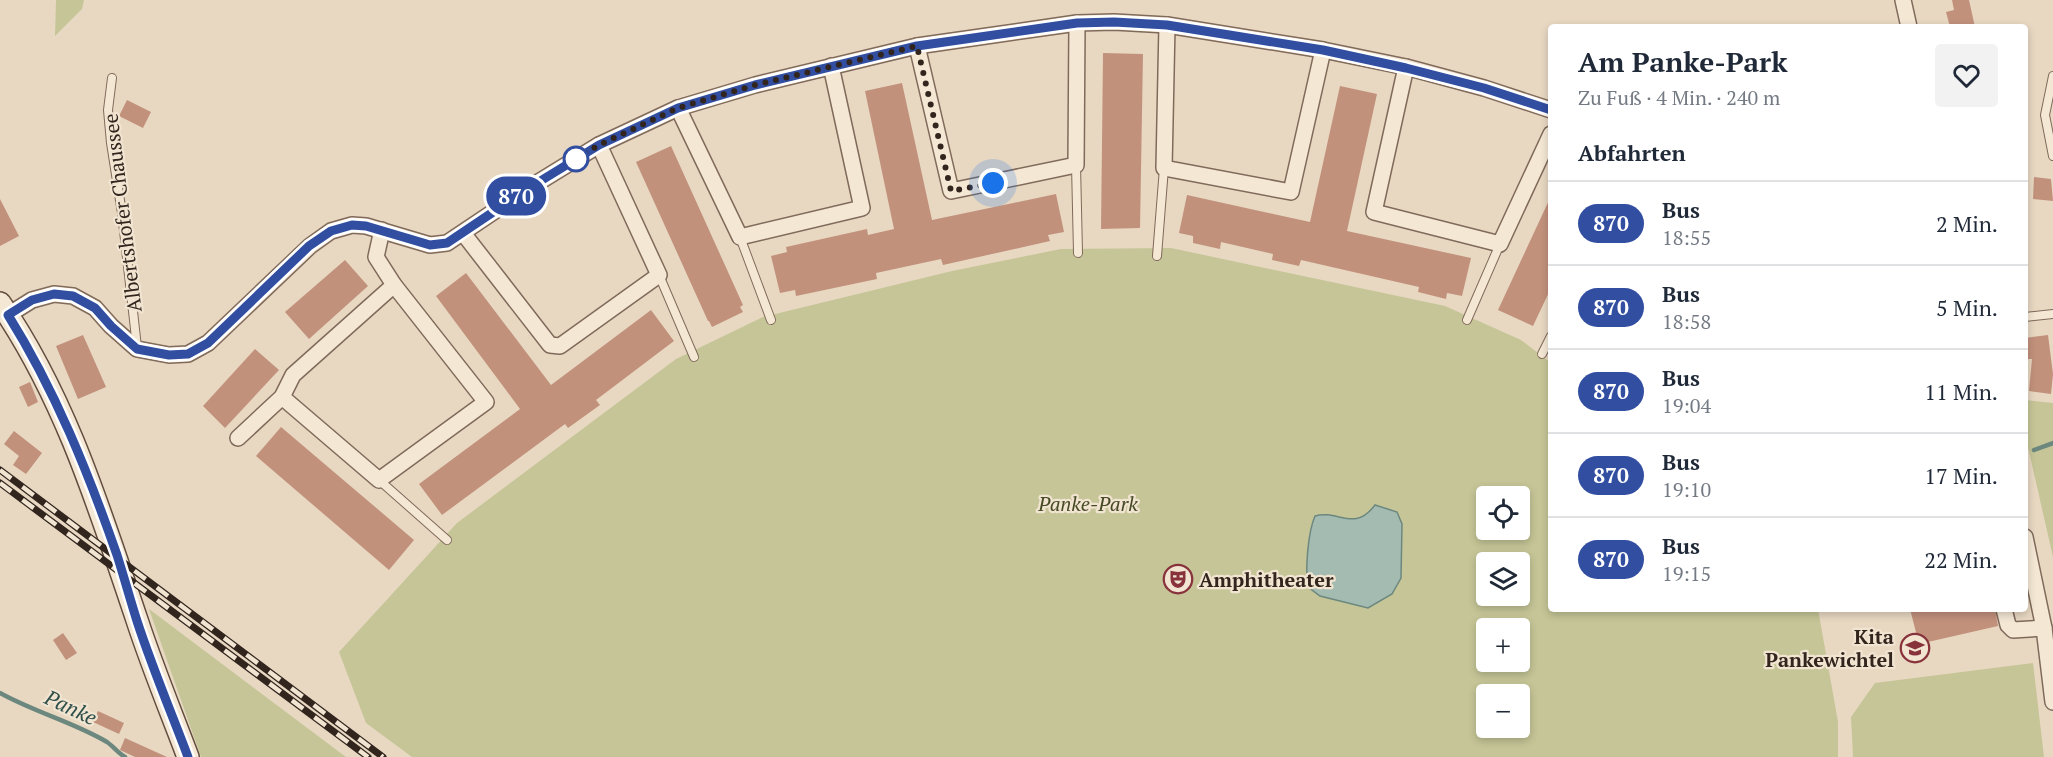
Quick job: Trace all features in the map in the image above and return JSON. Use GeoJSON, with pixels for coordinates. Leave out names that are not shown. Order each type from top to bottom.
{"type":"FeatureCollection","features":[{"type":"Feature","properties":{"kind":"street"},"geometry":{"type":"LineString","coordinates":[[1903,0],[1908,24]]}},
{"type":"Feature","properties":{"kind":"street"},"geometry":{"type":"LineString","coordinates":[[188,757],[138,622],[94,492],[50,389],[33,355],[4,309],[54,294],[73,296],[95,308],[137,349],[169,355],[188,354],[208,343],[309,246],[331,231],[352,225],[382,230],[430,245],[447,243],[599,145],[678,108],[755,85],[917,46],[1077,23],[1114,22],[1167,25],[1323,50],[1484,88],[1548,109]]}},
{"type":"Feature","properties":{"kind":"street"},"geometry":{"type":"LineString","coordinates":[[917,46],[951,191],[1076,165],[1077,23]]}},
{"type":"Feature","properties":{"kind":"street"},"geometry":{"type":"LineString","coordinates":[[1167,25],[1164,168],[1291,192],[1323,50]]}},
{"type":"Feature","properties":{"kind":"street"},"geometry":{"type":"LineString","coordinates":[[678,108],[740,237],[862,208],[831,66]]}},
{"type":"Feature","properties":{"kind":"street"},"geometry":{"type":"LineString","coordinates":[[1406,68],[1374,212],[1500,244],[1548,140]]}},
{"type":"Feature","properties":{"kind":"street"},"geometry":{"type":"LineString","coordinates":[[463,233],[550,345],[560,346],[659,275],[599,145]]}},
{"type":"Feature","properties":{"kind":"street"},"geometry":{"type":"LineString","coordinates":[[282,397],[379,480],[486,402],[394,285],[376,257],[382,230]]}},
{"type":"Feature","properties":{"kind":"street"},"geometry":{"type":"LineString","coordinates":[[238,438],[282,397],[293,375],[394,285]]}},
{"type":"Feature","properties":{"kind":"street"},"geometry":{"type":"LineString","coordinates":[[2028,551],[2044,628],[2053,702]]}},
{"type":"Feature","properties":{"kind":"street"},"geometry":{"type":"LineString","coordinates":[[2005,612],[2008,625],[2013,630],[2044,628]]}},
{"type":"Feature","properties":{"kind":"lane","name":"Albertshofer Chaussee"},"geometry":{"type":"LineString","coordinates":[[112,78],[108,110],[111,143],[137,349]]}},
{"type":"Feature","properties":{"kind":"lane"},"geometry":{"type":"LineString","coordinates":[[2052,81],[2045,115],[2053,156]]}},
{"type":"Feature","properties":{"kind":"lane"},"geometry":{"type":"LineString","coordinates":[[1076,165],[1078,253]]}},
{"type":"Feature","properties":{"kind":"lane"},"geometry":{"type":"LineString","coordinates":[[1157,256],[1164,168]]}},
{"type":"Feature","properties":{"kind":"lane"},"geometry":{"type":"LineString","coordinates":[[740,237],[771,320]]}},
{"type":"Feature","properties":{"kind":"lane"},"geometry":{"type":"LineString","coordinates":[[1467,320],[1500,244]]}},
{"type":"Feature","properties":{"kind":"lane"},"geometry":{"type":"LineString","coordinates":[[659,275],[694,357]]}},
{"type":"Feature","properties":{"kind":"lane"},"geometry":{"type":"LineString","coordinates":[[2028,317],[2053,314]]}},
{"type":"Feature","properties":{"kind":"lane"},"geometry":{"type":"LineString","coordinates":[[1542,354],[1548,342]]}},
{"type":"Feature","properties":{"kind":"lane"},"geometry":{"type":"LineString","coordinates":[[379,480],[447,540]]}},
{"type":"Feature","properties":{"kind":"green space"},"geometry":{"type":"Polygon","coordinates":[[[56,0],[84,0],[82,9],[55,36],[56,0]]]}},
{"type":"Feature","properties":{"kind":"green space","name":"Panke-Park"},"geometry":{"type":"Polygon","coordinates":[[[1171,248],[1445,306],[1521,340],[1548,361],[1548,612],[1819,612],[1838,722],[1838,757],[412,757],[366,723],[339,652],[457,523],[676,359],[763,317],[952,271],[1061,249],[1171,248]]]}},
{"type":"Feature","properties":{"kind":"green space"},"geometry":{"type":"Polygon","coordinates":[[[2028,400],[2053,403],[2053,557],[2028,447],[2028,400]]]}},
{"type":"Feature","properties":{"kind":"green space"},"geometry":{"type":"Polygon","coordinates":[[[149,609],[346,757],[201,757],[149,609]]]}},
{"type":"Feature","properties":{"kind":"green space"},"geometry":{"type":"Polygon","coordinates":[[[2033,663],[2044,757],[1853,757],[1851,717],[1875,683],[2033,663]]]}},
{"type":"Feature","properties":{"kind":"shaded area"},"geometry":{"type":"Polygon","coordinates":[[[1375,505],[1397,512],[1402,524],[1401,578],[1392,594],[1368,608],[1320,596],[1308,587],[1307,579],[1309,541],[1315,516],[1360,518],[1375,505]]]}},
{"type":"Feature","properties":{"kind":"building"},"geometry":{"type":"Polygon","coordinates":[[[1952,0],[1969,0],[1974,24],[1949,24],[1946,12],[1954,10],[1952,0]]]}},
{"type":"Feature","properties":{"kind":"building"},"geometry":{"type":"Polygon","coordinates":[[[1103,53],[1143,54],[1140,228],[1101,229],[1103,53]]]}},
{"type":"Feature","properties":{"kind":"building"},"geometry":{"type":"Polygon","coordinates":[[[902,83],[932,220],[1056,194],[1064,232],[1048,235],[1050,241],[943,265],[941,259],[876,273],[877,279],[796,296],[795,290],[780,293],[771,256],[787,252],[786,247],[867,229],[868,235],[894,229],[865,91],[902,83]]]}},
{"type":"Feature","properties":{"kind":"building"},"geometry":{"type":"Polygon","coordinates":[[[1340,86],[1377,94],[1347,231],[1471,258],[1462,296],[1447,293],[1446,299],[1418,292],[1419,287],[1301,260],[1299,266],[1272,260],[1273,254],[1221,242],[1220,249],[1193,243],[1193,236],[1179,233],[1187,195],[1310,222],[1340,86]]]}},
{"type":"Feature","properties":{"kind":"building"},"geometry":{"type":"Polygon","coordinates":[[[127,100],[151,112],[143,128],[119,116],[127,100]]]}},
{"type":"Feature","properties":{"kind":"building"},"geometry":{"type":"Polygon","coordinates":[[[671,146],[743,305],[740,307],[743,312],[712,327],[636,162],[671,146]]]}},
{"type":"Feature","properties":{"kind":"building"},"geometry":{"type":"Polygon","coordinates":[[[2034,177],[2051,179],[2053,201],[2033,199],[2034,177]]]}},
{"type":"Feature","properties":{"kind":"building"},"geometry":{"type":"Polygon","coordinates":[[[0,199],[19,236],[0,246],[0,199]]]}},
{"type":"Feature","properties":{"kind":"building"},"geometry":{"type":"Polygon","coordinates":[[[1548,202],[1548,294],[1533,326],[1498,310],[1548,202]]]}},
{"type":"Feature","properties":{"kind":"building"},"geometry":{"type":"Polygon","coordinates":[[[345,260],[368,286],[309,339],[285,312],[345,260]]]}},
{"type":"Feature","properties":{"kind":"building"},"geometry":{"type":"Polygon","coordinates":[[[466,273],[551,385],[651,310],[674,341],[596,400],[600,405],[568,428],[565,424],[442,515],[419,484],[520,409],[436,296],[466,273]]]}},
{"type":"Feature","properties":{"kind":"building"},"geometry":{"type":"Polygon","coordinates":[[[83,335],[106,387],[78,399],[56,346],[83,335]]]}},
{"type":"Feature","properties":{"kind":"building"},"geometry":{"type":"Polygon","coordinates":[[[2048,335],[2053,374],[2051,394],[2029,391],[2032,359],[2028,359],[2028,338],[2048,335]]]}},
{"type":"Feature","properties":{"kind":"building"},"geometry":{"type":"Polygon","coordinates":[[[255,349],[279,370],[225,428],[203,406],[255,349]]]}},
{"type":"Feature","properties":{"kind":"building"},"geometry":{"type":"Polygon","coordinates":[[[30,382],[38,402],[28,407],[19,387],[30,382]]]}},
{"type":"Feature","properties":{"kind":"building"},"geometry":{"type":"Polygon","coordinates":[[[281,427],[414,540],[389,570],[256,456],[281,427]]]}},
{"type":"Feature","properties":{"kind":"building"},"geometry":{"type":"Polygon","coordinates":[[[14,431],[42,453],[26,474],[13,465],[19,456],[4,444],[14,431]]]}},
{"type":"Feature","properties":{"kind":"building"},"geometry":{"type":"Polygon","coordinates":[[[1911,612],[1996,612],[1998,626],[1919,644],[1911,612]]]}},
{"type":"Feature","properties":{"kind":"building"},"geometry":{"type":"Polygon","coordinates":[[[63,633],[77,653],[66,660],[53,640],[63,633]]]}},
{"type":"Feature","properties":{"kind":"building"},"geometry":{"type":"Polygon","coordinates":[[[98,711],[124,723],[119,734],[93,722],[98,711]]]}},
{"type":"Feature","properties":{"kind":"building"},"geometry":{"type":"Polygon","coordinates":[[[125,738],[167,757],[135,757],[120,750],[125,738]]]}},
{"type":"Feature","properties":{"kind":"waterway"},"geometry":{"type":"LineString","coordinates":[[2034,450],[2053,443]]}},
{"type":"Feature","properties":{"kind":"waterway","name":"Panke"},"geometry":{"type":"LineString","coordinates":[[0,693],[94,735],[107,742],[125,757]]}},
{"type":"Feature","properties":{"kind":"railway"},"geometry":{"type":"LineString","coordinates":[[0,470],[383,757]]}},
{"type":"Feature","properties":{"kind":"railway"},"geometry":{"type":"LineString","coordinates":[[0,483],[368,757]]}},
{"type":"Feature","properties":{"kind":"bus line","name":"870"},"geometry":{"type":"LineString","coordinates":[[188,757],[138,622],[94,492],[50,389],[33,355],[8,315],[32,300],[54,294],[73,296],[95,308],[137,349],[169,355],[188,354],[208,343],[309,246],[331,231],[352,225],[366,226],[430,245],[447,243],[599,145],[678,108],[755,85],[917,46],[1048,26],[1114,22],[1167,25],[1323,50],[1484,88],[1548,109]]}},
{"type":"Feature","properties":{"kind":"place","name":"Amphitheater"},"geometry":{"type":"Point","coordinates":[1178,579]}},
{"type":"Feature","properties":{"kind":"place","name":"Kita Pankewichtel"},"geometry":{"type":"Point","coordinates":[1915,648]}},
{"type":"Feature","properties":{"kind":"route"},"geometry":{"type":"LineString","coordinates":[[576,159],[599,145],[678,108],[755,85],[917,46],[951,191],[993,183]]}}]}
